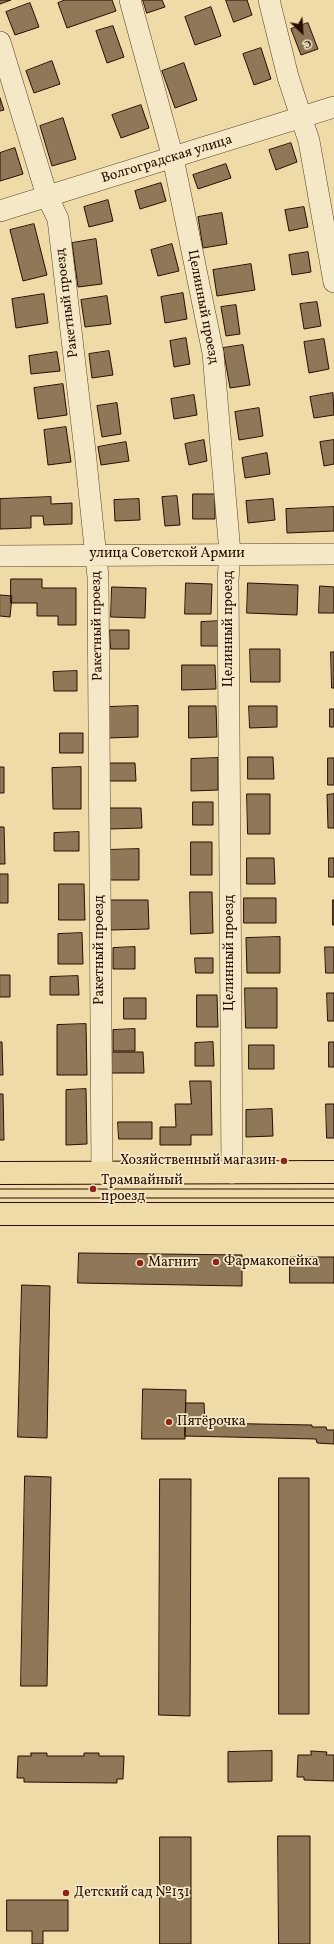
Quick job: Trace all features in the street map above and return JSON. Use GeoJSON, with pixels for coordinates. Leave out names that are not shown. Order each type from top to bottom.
{"type":"FeatureCollection","features":[{"type":"Feature","properties":{"kind":"main road"},"geometry":{"type":"LineString","coordinates":[[0,1173],[334,1172]]}},
{"type":"Feature","properties":{"kind":"main road"},"geometry":{"type":"LineString","coordinates":[[0,1214],[334,1214]]}},
{"type":"Feature","properties":{"kind":"street","name":"Целинный проезд"},"geometry":{"type":"LineString","coordinates":[[130,0],[173,158],[213,353],[230,554],[228,580],[232,1173]]}},
{"type":"Feature","properties":{"kind":"street"},"geometry":{"type":"LineString","coordinates":[[269,0],[288,77],[309,141],[334,282]]}},
{"type":"Feature","properties":{"kind":"street","name":"Ракетный проезд"},"geometry":{"type":"LineString","coordinates":[[0,42],[47,196],[58,219],[96,555],[102,1173]]}},
{"type":"Feature","properties":{"kind":"street","name":"Волгоградская улица"},"geometry":{"type":"LineString","coordinates":[[0,211],[334,107]]}},
{"type":"Feature","properties":{"kind":"street","name":"улица Советской Армии"},"geometry":{"type":"LineString","coordinates":[[0,556],[334,554]]}},
{"type":"Feature","properties":{"kind":"building"},"geometry":{"type":"Polygon","coordinates":[[[0,0],[11,0],[0,4],[0,0]]]}},
{"type":"Feature","properties":{"kind":"building"},"geometry":{"type":"Polygon","coordinates":[[[65,0],[112,0],[116,11],[67,28],[58,3],[65,0]]]}},
{"type":"Feature","properties":{"kind":"building"},"geometry":{"type":"Polygon","coordinates":[[[143,0],[162,0],[165,7],[147,13],[143,0]]]}},
{"type":"Feature","properties":{"kind":"building"},"geometry":{"type":"Polygon","coordinates":[[[226,0],[247,0],[252,15],[234,22],[226,0]]]}},
{"type":"Feature","properties":{"kind":"building"},"geometry":{"type":"Polygon","coordinates":[[[30,3],[39,27],[15,35],[6,12],[30,3]]]}},
{"type":"Feature","properties":{"kind":"building"},"geometry":{"type":"Polygon","coordinates":[[[211,7],[221,36],[195,45],[185,17],[211,7]]]}},
{"type":"Feature","properties":{"kind":"building"},"geometry":{"type":"Polygon","coordinates":[[[308,23],[318,49],[301,55],[291,29],[308,23]]]}},
{"type":"Feature","properties":{"kind":"building"},"geometry":{"type":"Polygon","coordinates":[[[113,26],[124,57],[107,63],[96,31],[113,26]]]}},
{"type":"Feature","properties":{"kind":"building"},"geometry":{"type":"Polygon","coordinates":[[[261,48],[271,79],[254,85],[243,54],[261,48]]]}},
{"type":"Feature","properties":{"kind":"building"},"geometry":{"type":"Polygon","coordinates":[[[52,61],[60,84],[34,93],[26,71],[52,61]]]}},
{"type":"Feature","properties":{"kind":"building"},"geometry":{"type":"Polygon","coordinates":[[[184,63],[197,100],[175,108],[162,71],[184,63]]]}},
{"type":"Feature","properties":{"kind":"building"},"geometry":{"type":"Polygon","coordinates":[[[0,98],[4,110],[0,111],[0,98]]]}},
{"type":"Feature","properties":{"kind":"building"},"geometry":{"type":"Polygon","coordinates":[[[141,105],[149,128],[121,138],[112,115],[141,105]]]}},
{"type":"Feature","properties":{"kind":"building"},"geometry":{"type":"Polygon","coordinates":[[[63,118],[76,159],[52,166],[40,126],[63,118]]]}},
{"type":"Feature","properties":{"kind":"building"},"geometry":{"type":"Polygon","coordinates":[[[291,143],[297,162],[276,170],[269,150],[291,143]]]}},
{"type":"Feature","properties":{"kind":"building"},"geometry":{"type":"Polygon","coordinates":[[[15,148],[23,174],[0,181],[0,153],[15,148]]]}},
{"type":"Feature","properties":{"kind":"building"},"geometry":{"type":"Polygon","coordinates":[[[226,164],[231,178],[198,189],[193,175],[226,164]]]}},
{"type":"Feature","properties":{"kind":"building"},"geometry":{"type":"Polygon","coordinates":[[[161,183],[166,201],[140,209],[135,191],[161,183]]]}},
{"type":"Feature","properties":{"kind":"building"},"geometry":{"type":"Polygon","coordinates":[[[108,200],[113,221],[89,227],[84,207],[108,200]]]}},
{"type":"Feature","properties":{"kind":"building"},"geometry":{"type":"Polygon","coordinates":[[[304,207],[308,227],[289,231],[285,210],[304,207]]]}},
{"type":"Feature","properties":{"kind":"building"},"geometry":{"type":"Polygon","coordinates":[[[222,213],[227,244],[203,248],[198,217],[222,213]]]}},
{"type":"Feature","properties":{"kind":"building"},"geometry":{"type":"Polygon","coordinates":[[[34,224],[47,275],[23,281],[10,230],[34,224]]]}},
{"type":"Feature","properties":{"kind":"building"},"geometry":{"type":"Polygon","coordinates":[[[96,239],[102,284],[78,287],[72,243],[96,239]]]}},
{"type":"Feature","properties":{"kind":"building"},"geometry":{"type":"Polygon","coordinates":[[[172,244],[179,271],[158,276],[151,250],[172,244]]]}},
{"type":"Feature","properties":{"kind":"building"},"geometry":{"type":"Polygon","coordinates":[[[308,252],[311,272],[292,275],[289,255],[308,252]]]}},
{"type":"Feature","properties":{"kind":"building"},"geometry":{"type":"Polygon","coordinates":[[[251,264],[255,290],[217,296],[213,270],[251,264]]]}},
{"type":"Feature","properties":{"kind":"building"},"geometry":{"type":"Polygon","coordinates":[[[183,293],[187,319],[165,323],[161,297],[183,293]]]}},
{"type":"Feature","properties":{"kind":"building"},"geometry":{"type":"Polygon","coordinates":[[[44,294],[48,323],[16,328],[12,299],[44,294]]]}},
{"type":"Feature","properties":{"kind":"building"},"geometry":{"type":"Polygon","coordinates":[[[107,296],[111,324],[85,327],[81,300],[107,296]]]}},
{"type":"Feature","properties":{"kind":"building"},"geometry":{"type":"Polygon","coordinates":[[[317,302],[321,326],[304,329],[300,304],[317,302]]]}},
{"type":"Feature","properties":{"kind":"building"},"geometry":{"type":"Polygon","coordinates":[[[236,305],[240,334],[226,336],[221,307],[236,305]]]}},
{"type":"Feature","properties":{"kind":"building"},"geometry":{"type":"Polygon","coordinates":[[[186,338],[190,364],[174,367],[170,341],[186,338]]]}},
{"type":"Feature","properties":{"kind":"building"},"geometry":{"type":"Polygon","coordinates":[[[324,339],[329,369],[309,373],[304,342],[324,339]]]}},
{"type":"Feature","properties":{"kind":"building"},"geometry":{"type":"Polygon","coordinates":[[[243,345],[250,385],[230,388],[223,348],[243,345]]]}},
{"type":"Feature","properties":{"kind":"building"},"geometry":{"type":"Polygon","coordinates":[[[109,351],[113,375],[92,378],[89,354],[109,351]]]}},
{"type":"Feature","properties":{"kind":"building"},"geometry":{"type":"Polygon","coordinates":[[[57,352],[60,371],[31,374],[29,356],[57,352]]]}},
{"type":"Feature","properties":{"kind":"building"},"geometry":{"type":"Polygon","coordinates":[[[63,384],[67,415],[38,419],[34,388],[63,384]]]}},
{"type":"Feature","properties":{"kind":"building"},"geometry":{"type":"Polygon","coordinates":[[[333,393],[334,415],[314,418],[310,397],[333,393]]]}},
{"type":"Feature","properties":{"kind":"building"},"geometry":{"type":"Polygon","coordinates":[[[194,395],[197,415],[174,419],[171,399],[194,395]]]}},
{"type":"Feature","properties":{"kind":"building"},"geometry":{"type":"Polygon","coordinates":[[[117,403],[121,434],[102,437],[97,406],[117,403]]]}},
{"type":"Feature","properties":{"kind":"building"},"geometry":{"type":"Polygon","coordinates":[[[259,408],[263,436],[239,440],[235,412],[259,408]]]}},
{"type":"Feature","properties":{"kind":"building"},"geometry":{"type":"Polygon","coordinates":[[[66,427],[71,462],[48,465],[44,430],[66,427]]]}},
{"type":"Feature","properties":{"kind":"building"},"geometry":{"type":"Polygon","coordinates":[[[204,440],[207,461],[189,465],[185,444],[204,440]]]}},
{"type":"Feature","properties":{"kind":"building"},"geometry":{"type":"Polygon","coordinates":[[[334,440],[334,464],[324,466],[320,442],[334,440]]]}},
{"type":"Feature","properties":{"kind":"building"},"geometry":{"type":"Polygon","coordinates":[[[126,442],[129,461],[101,465],[98,447],[126,442]]]}},
{"type":"Feature","properties":{"kind":"building"},"geometry":{"type":"Polygon","coordinates":[[[267,453],[270,474],[245,478],[242,458],[267,453]]]}},
{"type":"Feature","properties":{"kind":"building"},"geometry":{"type":"Polygon","coordinates":[[[193,494],[215,494],[215,519],[193,519],[193,494]]]}},
{"type":"Feature","properties":{"kind":"building"},"geometry":{"type":"Polygon","coordinates":[[[177,496],[180,525],[165,526],[162,497],[177,496]]]}},
{"type":"Feature","properties":{"kind":"building"},"geometry":{"type":"Polygon","coordinates":[[[51,497],[51,504],[72,503],[72,524],[44,525],[43,516],[31,516],[31,528],[0,529],[0,499],[51,497]]]}},
{"type":"Feature","properties":{"kind":"building"},"geometry":{"type":"Polygon","coordinates":[[[139,499],[140,520],[115,521],[114,500],[139,499]]]}},
{"type":"Feature","properties":{"kind":"building"},"geometry":{"type":"Polygon","coordinates":[[[273,499],[275,520],[248,523],[246,501],[273,499]]]}},
{"type":"Feature","properties":{"kind":"building"},"geometry":{"type":"Polygon","coordinates":[[[334,507],[334,531],[287,533],[286,509],[334,507]]]}},
{"type":"Feature","properties":{"kind":"building"},"geometry":{"type":"Polygon","coordinates":[[[11,579],[42,579],[42,588],[76,588],[76,625],[58,625],[58,616],[37,616],[37,603],[11,603],[11,579]]]}},
{"type":"Feature","properties":{"kind":"building"},"geometry":{"type":"Polygon","coordinates":[[[186,583],[212,584],[211,614],[185,614],[186,583]]]}},
{"type":"Feature","properties":{"kind":"building"},"geometry":{"type":"Polygon","coordinates":[[[248,583],[298,585],[297,615],[247,613],[248,583]]]}},
{"type":"Feature","properties":{"kind":"building"},"geometry":{"type":"Polygon","coordinates":[[[320,586],[334,587],[334,613],[319,613],[320,586]]]}},
{"type":"Feature","properties":{"kind":"building"},"geometry":{"type":"Polygon","coordinates":[[[112,587],[146,588],[145,618],[111,617],[112,587]]]}},
{"type":"Feature","properties":{"kind":"building"},"geometry":{"type":"Polygon","coordinates":[[[0,595],[12,596],[10,617],[0,616],[0,595]]]}},
{"type":"Feature","properties":{"kind":"building"},"geometry":{"type":"Polygon","coordinates":[[[221,621],[221,646],[201,646],[201,622],[221,621]]]}},
{"type":"Feature","properties":{"kind":"building"},"geometry":{"type":"Polygon","coordinates":[[[110,630],[129,630],[129,649],[111,649],[110,630]]]}},
{"type":"Feature","properties":{"kind":"building"},"geometry":{"type":"Polygon","coordinates":[[[250,649],[280,649],[280,682],[251,682],[250,649]]]}},
{"type":"Feature","properties":{"kind":"building"},"geometry":{"type":"Polygon","coordinates":[[[331,652],[334,652],[334,688],[332,688],[331,652]]]}},
{"type":"Feature","properties":{"kind":"building"},"geometry":{"type":"Polygon","coordinates":[[[182,665],[215,665],[216,689],[182,690],[182,665]]]}},
{"type":"Feature","properties":{"kind":"building"},"geometry":{"type":"Polygon","coordinates":[[[77,671],[77,691],[54,691],[53,672],[77,671]]]}},
{"type":"Feature","properties":{"kind":"building"},"geometry":{"type":"Polygon","coordinates":[[[138,706],[138,737],[107,738],[107,707],[138,706]]]}},
{"type":"Feature","properties":{"kind":"building"},"geometry":{"type":"Polygon","coordinates":[[[189,706],[216,706],[217,737],[189,738],[189,706]]]}},
{"type":"Feature","properties":{"kind":"building"},"geometry":{"type":"Polygon","coordinates":[[[249,706],[277,706],[277,727],[250,728],[249,706]]]}},
{"type":"Feature","properties":{"kind":"building"},"geometry":{"type":"Polygon","coordinates":[[[330,709],[334,709],[334,727],[330,727],[330,709]]]}},
{"type":"Feature","properties":{"kind":"building"},"geometry":{"type":"Polygon","coordinates":[[[60,733],[83,733],[83,753],[60,753],[60,733]]]}},
{"type":"Feature","properties":{"kind":"building"},"geometry":{"type":"Polygon","coordinates":[[[248,757],[273,757],[274,779],[248,779],[248,757]]]}},
{"type":"Feature","properties":{"kind":"building"},"geometry":{"type":"Polygon","coordinates":[[[218,758],[218,790],[191,791],[191,759],[218,758]]]}},
{"type":"Feature","properties":{"kind":"building"},"geometry":{"type":"Polygon","coordinates":[[[328,758],[334,758],[334,785],[328,785],[328,758]]]}},
{"type":"Feature","properties":{"kind":"building"},"geometry":{"type":"Polygon","coordinates":[[[109,763],[135,763],[136,781],[109,781],[109,763]]]}},
{"type":"Feature","properties":{"kind":"building"},"geometry":{"type":"Polygon","coordinates":[[[0,767],[4,767],[4,793],[0,793],[0,767]]]}},
{"type":"Feature","properties":{"kind":"building"},"geometry":{"type":"Polygon","coordinates":[[[81,767],[81,809],[53,809],[52,768],[81,767]]]}},
{"type":"Feature","properties":{"kind":"building"},"geometry":{"type":"Polygon","coordinates":[[[247,794],[270,794],[270,834],[248,834],[247,794]]]}},
{"type":"Feature","properties":{"kind":"building"},"geometry":{"type":"Polygon","coordinates":[[[334,794],[334,828],[328,828],[327,795],[334,794]]]}},
{"type":"Feature","properties":{"kind":"building"},"geometry":{"type":"Polygon","coordinates":[[[193,802],[213,802],[213,825],[193,825],[193,802]]]}},
{"type":"Feature","properties":{"kind":"building"},"geometry":{"type":"Polygon","coordinates":[[[110,808],[141,808],[142,828],[110,829],[110,808]]]}},
{"type":"Feature","properties":{"kind":"building"},"geometry":{"type":"Polygon","coordinates":[[[0,827],[4,827],[5,864],[0,864],[0,827]]]}},
{"type":"Feature","properties":{"kind":"building"},"geometry":{"type":"Polygon","coordinates":[[[79,832],[79,851],[54,851],[54,833],[79,832]]]}},
{"type":"Feature","properties":{"kind":"building"},"geometry":{"type":"Polygon","coordinates":[[[191,842],[212,842],[212,875],[191,875],[191,842]]]}},
{"type":"Feature","properties":{"kind":"building"},"geometry":{"type":"Polygon","coordinates":[[[139,849],[139,880],[106,880],[106,850],[139,849]]]}},
{"type":"Feature","properties":{"kind":"building"},"geometry":{"type":"Polygon","coordinates":[[[247,858],[274,858],[275,884],[247,884],[247,858]]]}},
{"type":"Feature","properties":{"kind":"building"},"geometry":{"type":"Polygon","coordinates":[[[329,858],[334,858],[334,877],[329,877],[329,858]]]}},
{"type":"Feature","properties":{"kind":"building"},"geometry":{"type":"Polygon","coordinates":[[[0,874],[8,874],[8,903],[0,903],[0,874]]]}},
{"type":"Feature","properties":{"kind":"building"},"geometry":{"type":"Polygon","coordinates":[[[59,884],[84,884],[85,920],[59,920],[59,884]]]}},
{"type":"Feature","properties":{"kind":"building"},"geometry":{"type":"Polygon","coordinates":[[[190,892],[212,892],[213,933],[191,934],[190,892]]]}},
{"type":"Feature","properties":{"kind":"building"},"geometry":{"type":"Polygon","coordinates":[[[244,898],[276,898],[276,923],[244,923],[244,898]]]}},
{"type":"Feature","properties":{"kind":"building"},"geometry":{"type":"Polygon","coordinates":[[[110,900],[148,900],[149,929],[111,930],[110,900]]]}},
{"type":"Feature","properties":{"kind":"building"},"geometry":{"type":"Polygon","coordinates":[[[334,900],[334,925],[333,925],[334,900]]]}},
{"type":"Feature","properties":{"kind":"building"},"geometry":{"type":"Polygon","coordinates":[[[82,933],[83,964],[58,964],[58,934],[82,933]]]}},
{"type":"Feature","properties":{"kind":"building"},"geometry":{"type":"Polygon","coordinates":[[[280,937],[280,973],[247,973],[246,938],[280,937]]]}},
{"type":"Feature","properties":{"kind":"building"},"geometry":{"type":"Polygon","coordinates":[[[135,947],[135,969],[113,969],[113,948],[135,947]]]}},
{"type":"Feature","properties":{"kind":"building"},"geometry":{"type":"Polygon","coordinates":[[[325,947],[334,947],[334,973],[326,973],[325,947]]]}},
{"type":"Feature","properties":{"kind":"building"},"geometry":{"type":"Polygon","coordinates":[[[195,958],[213,958],[213,973],[196,973],[195,958]]]}},
{"type":"Feature","properties":{"kind":"building"},"geometry":{"type":"Polygon","coordinates":[[[0,975],[10,975],[10,997],[0,997],[0,975]]]}},
{"type":"Feature","properties":{"kind":"building"},"geometry":{"type":"Polygon","coordinates":[[[78,976],[79,995],[50,995],[50,977],[78,976]]]}},
{"type":"Feature","properties":{"kind":"building"},"geometry":{"type":"Polygon","coordinates":[[[245,988],[277,988],[277,1028],[246,1028],[245,988]]]}},
{"type":"Feature","properties":{"kind":"building"},"geometry":{"type":"Polygon","coordinates":[[[327,993],[334,993],[334,1021],[328,1021],[327,993]]]}},
{"type":"Feature","properties":{"kind":"building"},"geometry":{"type":"Polygon","coordinates":[[[197,995],[217,995],[218,1027],[197,1027],[197,995]]]}},
{"type":"Feature","properties":{"kind":"building"},"geometry":{"type":"Polygon","coordinates":[[[124,998],[146,998],[146,1019],[124,1019],[124,998]]]}},
{"type":"Feature","properties":{"kind":"building"},"geometry":{"type":"Polygon","coordinates":[[[86,1024],[87,1075],[57,1075],[57,1025],[86,1024]]]}},
{"type":"Feature","properties":{"kind":"building"},"geometry":{"type":"Polygon","coordinates":[[[135,1029],[135,1051],[113,1051],[113,1030],[135,1029]]]}},
{"type":"Feature","properties":{"kind":"building"},"geometry":{"type":"Polygon","coordinates":[[[0,1042],[2,1042],[3,1075],[0,1075],[0,1042]]]}},
{"type":"Feature","properties":{"kind":"building"},"geometry":{"type":"Polygon","coordinates":[[[213,1042],[214,1066],[195,1066],[195,1043],[213,1042]]]}},
{"type":"Feature","properties":{"kind":"building"},"geometry":{"type":"Polygon","coordinates":[[[329,1042],[334,1042],[334,1067],[329,1067],[329,1042]]]}},
{"type":"Feature","properties":{"kind":"building"},"geometry":{"type":"Polygon","coordinates":[[[249,1045],[274,1045],[274,1069],[249,1069],[249,1045]]]}},
{"type":"Feature","properties":{"kind":"building"},"geometry":{"type":"Polygon","coordinates":[[[110,1052],[143,1052],[144,1073],[110,1073],[110,1052]]]}},
{"type":"Feature","properties":{"kind":"building"},"geometry":{"type":"Polygon","coordinates":[[[190,1081],[211,1081],[212,1135],[191,1135],[191,1145],[160,1145],[160,1127],[176,1127],[175,1104],[191,1104],[190,1081]]]}},
{"type":"Feature","properties":{"kind":"building"},"geometry":{"type":"Polygon","coordinates":[[[86,1089],[87,1144],[66,1145],[66,1090],[86,1089]]]}},
{"type":"Feature","properties":{"kind":"building"},"geometry":{"type":"Polygon","coordinates":[[[0,1094],[3,1094],[4,1140],[0,1140],[0,1094]]]}},
{"type":"Feature","properties":{"kind":"building"},"geometry":{"type":"Polygon","coordinates":[[[326,1104],[334,1104],[334,1138],[327,1138],[326,1104]]]}},
{"type":"Feature","properties":{"kind":"building"},"geometry":{"type":"Polygon","coordinates":[[[272,1109],[273,1136],[246,1137],[246,1110],[272,1109]]]}},
{"type":"Feature","properties":{"kind":"building"},"geometry":{"type":"Polygon","coordinates":[[[118,1122],[152,1122],[152,1139],[119,1139],[118,1122]]]}},
{"type":"Feature","properties":{"kind":"building"},"geometry":{"type":"Polygon","coordinates":[[[79,1253],[242,1255],[242,1286],[78,1283],[79,1253]]]}},
{"type":"Feature","properties":{"kind":"building"},"geometry":{"type":"Polygon","coordinates":[[[290,1257],[334,1257],[334,1283],[290,1283],[290,1257]]]}},
{"type":"Feature","properties":{"kind":"building"},"geometry":{"type":"Polygon","coordinates":[[[22,1285],[50,1286],[47,1438],[18,1437],[22,1285]]]}},
{"type":"Feature","properties":{"kind":"building"},"geometry":{"type":"Polygon","coordinates":[[[143,1389],[186,1390],[185,1439],[142,1439],[143,1389]]]}},
{"type":"Feature","properties":{"kind":"building"},"geometry":{"type":"Polygon","coordinates":[[[186,1403],[204,1403],[205,1423],[312,1425],[312,1427],[326,1427],[327,1430],[334,1430],[334,1444],[317,1443],[316,1439],[185,1436],[186,1403]]]}},
{"type":"Feature","properties":{"kind":"building"},"geometry":{"type":"Polygon","coordinates":[[[25,1476],[51,1477],[47,1686],[21,1686],[25,1476]]]}},
{"type":"Feature","properties":{"kind":"building"},"geometry":{"type":"Polygon","coordinates":[[[279,1478],[309,1478],[309,1714],[279,1714],[279,1478]]]}},
{"type":"Feature","properties":{"kind":"building"},"geometry":{"type":"Polygon","coordinates":[[[160,1479],[191,1479],[190,1716],[159,1715],[160,1479]]]}},
{"type":"Feature","properties":{"kind":"building"},"geometry":{"type":"Polygon","coordinates":[[[272,1751],[272,1781],[228,1782],[228,1752],[272,1751]]]}},
{"type":"Feature","properties":{"kind":"building"},"geometry":{"type":"Polygon","coordinates":[[[311,1751],[327,1752],[326,1755],[334,1755],[334,1781],[304,1780],[304,1777],[297,1777],[298,1755],[311,1755],[311,1751]]]}},
{"type":"Feature","properties":{"kind":"building"},"geometry":{"type":"Polygon","coordinates":[[[31,1753],[47,1753],[47,1756],[84,1756],[84,1753],[99,1753],[99,1756],[124,1756],[123,1779],[117,1779],[117,1783],[24,1782],[24,1778],[17,1778],[18,1756],[31,1756],[31,1753]]]}},
{"type":"Feature","properties":{"kind":"building"},"geometry":{"type":"Polygon","coordinates":[[[278,1836],[310,1836],[310,1944],[279,1944],[278,1836]]]}},
{"type":"Feature","properties":{"kind":"building"},"geometry":{"type":"Polygon","coordinates":[[[160,1837],[191,1837],[191,1944],[160,1944],[160,1837]]]}},
{"type":"Feature","properties":{"kind":"building"},"geometry":{"type":"Polygon","coordinates":[[[7,1900],[68,1900],[68,1931],[43,1931],[43,1944],[32,1944],[32,1931],[7,1931],[7,1900]]]}},
{"type":"Feature","properties":{"kind":"tram line"},"geometry":{"type":"LineString","coordinates":[[0,1189],[334,1189]]}},
{"type":"Feature","properties":{"kind":"tram line"},"geometry":{"type":"LineString","coordinates":[[0,1198],[334,1198]]}},
{"type":"Feature","properties":{"kind":"place","name":"Хозяйственный магазин"},"geometry":{"type":"Point","coordinates":[284,1161]}},
{"type":"Feature","properties":{"kind":"place","name":"Трамвайный проезд"},"geometry":{"type":"Point","coordinates":[93,1189]}},
{"type":"Feature","properties":{"kind":"place","name":"Фармакопейка"},"geometry":{"type":"Point","coordinates":[216,1262]}},
{"type":"Feature","properties":{"kind":"place","name":"Магнит"},"geometry":{"type":"Point","coordinates":[140,1263]}},
{"type":"Feature","properties":{"kind":"place","name":"Пятёрочка"},"geometry":{"type":"Point","coordinates":[169,1422]}},
{"type":"Feature","properties":{"kind":"place","name":"Детский сад №131"},"geometry":{"type":"Point","coordinates":[66,1893]}}]}
